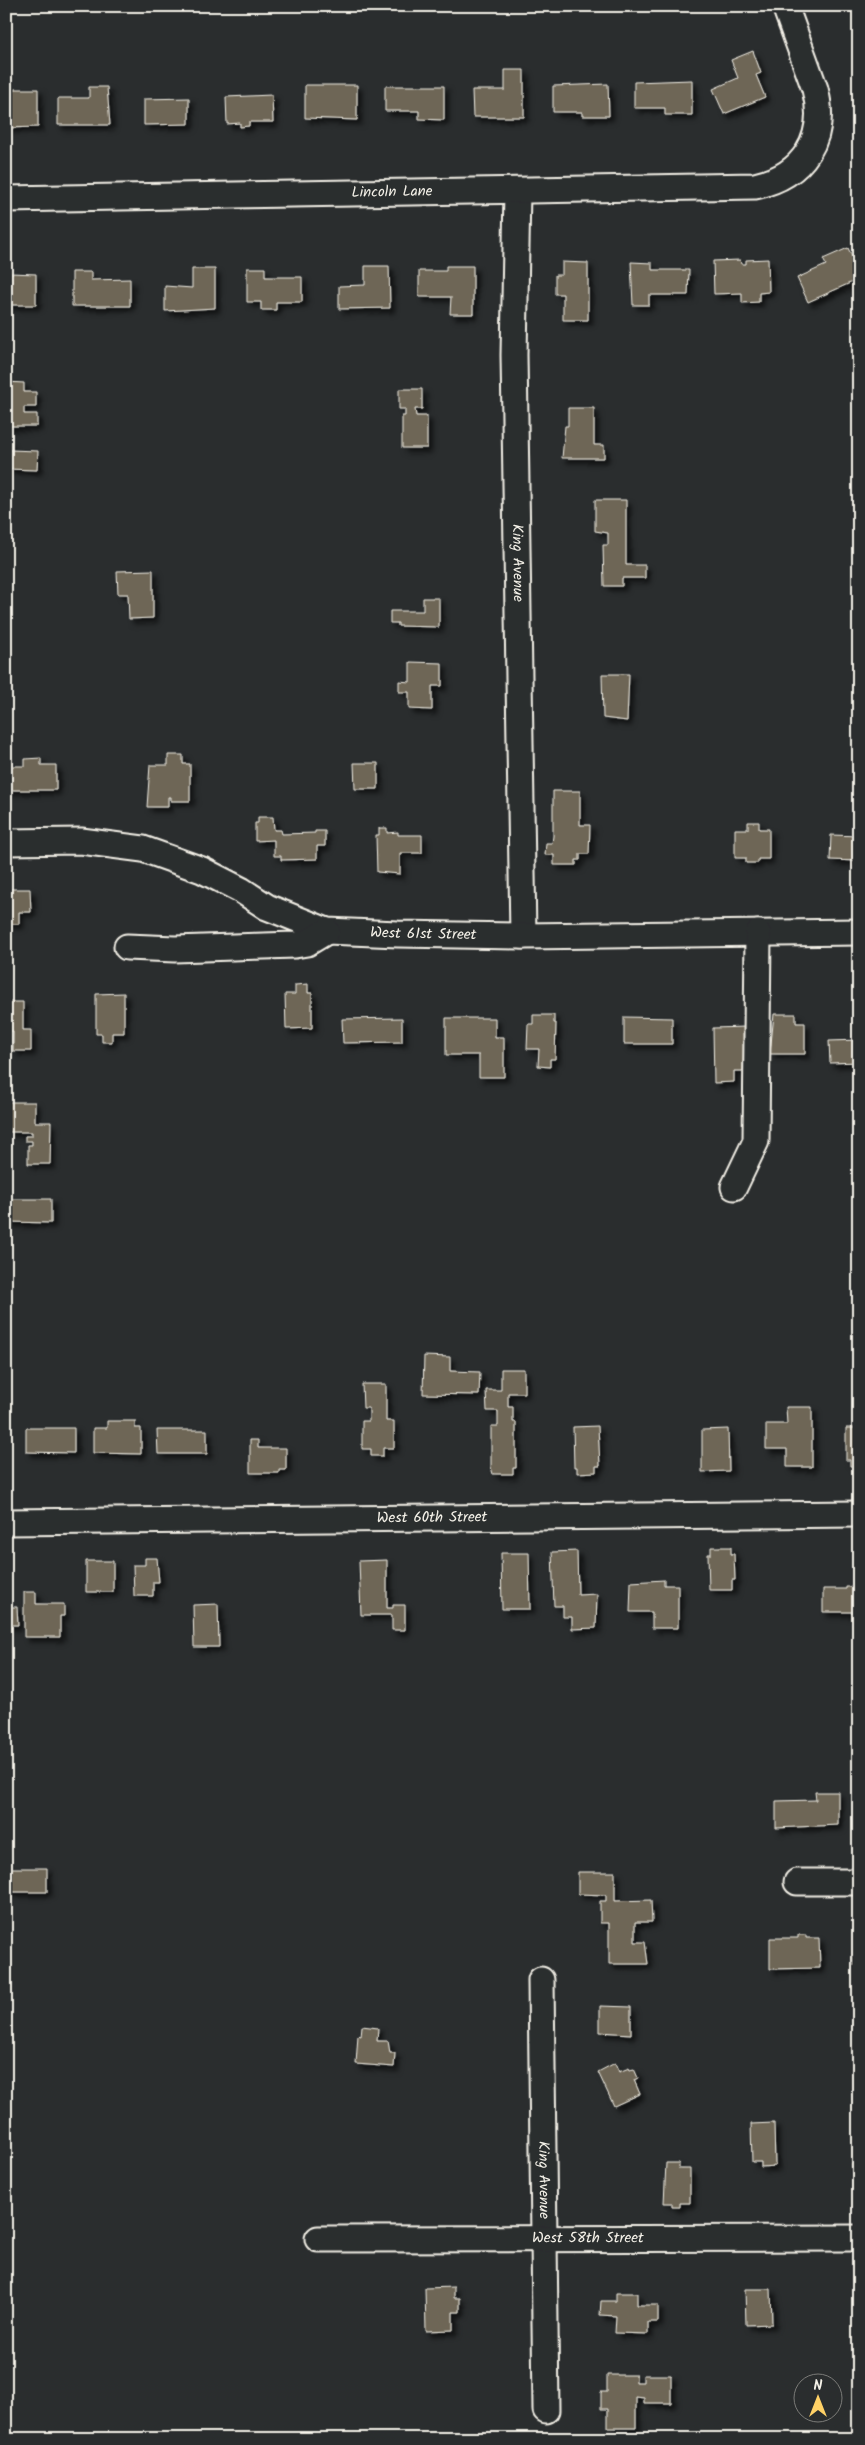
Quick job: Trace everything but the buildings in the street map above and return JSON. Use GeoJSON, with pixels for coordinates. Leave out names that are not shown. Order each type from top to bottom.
{"type":"FeatureCollection","features":[{"type":"Feature","properties":{"kind":"street","name":"Lincoln Lane"},"geometry":{"type":"LineString","coordinates":[[6,199],[755,186],[776,180],[794,169],[804,158],[814,141],[818,122],[818,102],[815,90],[785,6]]}},
{"type":"Feature","properties":{"kind":"street","name":"King Avenue"},"geometry":{"type":"LineString","coordinates":[[518,191],[514,355],[523,936]]}},
{"type":"Feature","properties":{"kind":"street","name":"West 61st Street"},"geometry":{"type":"LineString","coordinates":[[6,842],[81,841],[143,849],[202,870],[241,890],[267,907],[327,931],[523,936],[859,932]]}},
{"type":"Feature","properties":{"kind":"street"},"geometry":{"type":"LineString","coordinates":[[127,947],[175,949],[295,945],[307,943],[327,931]]}},
{"type":"Feature","properties":{"kind":"street"},"geometry":{"type":"LineString","coordinates":[[734,1187],[756,1142],[758,933]]}},
{"type":"Feature","properties":{"kind":"street","name":"West 60th Street"},"geometry":{"type":"LineString","coordinates":[[6,1522],[859,1514]]}},
{"type":"Feature","properties":{"kind":"street"},"geometry":{"type":"LineString","coordinates":[[797,1882],[859,1882]]}},
{"type":"Feature","properties":{"kind":"street","name":"King Avenue"},"geometry":{"type":"LineString","coordinates":[[541,1980],[546,2410]]}},
{"type":"Feature","properties":{"kind":"street","name":"West 58th Street"},"geometry":{"type":"LineString","coordinates":[[318,2239],[859,2238]]}}]}
